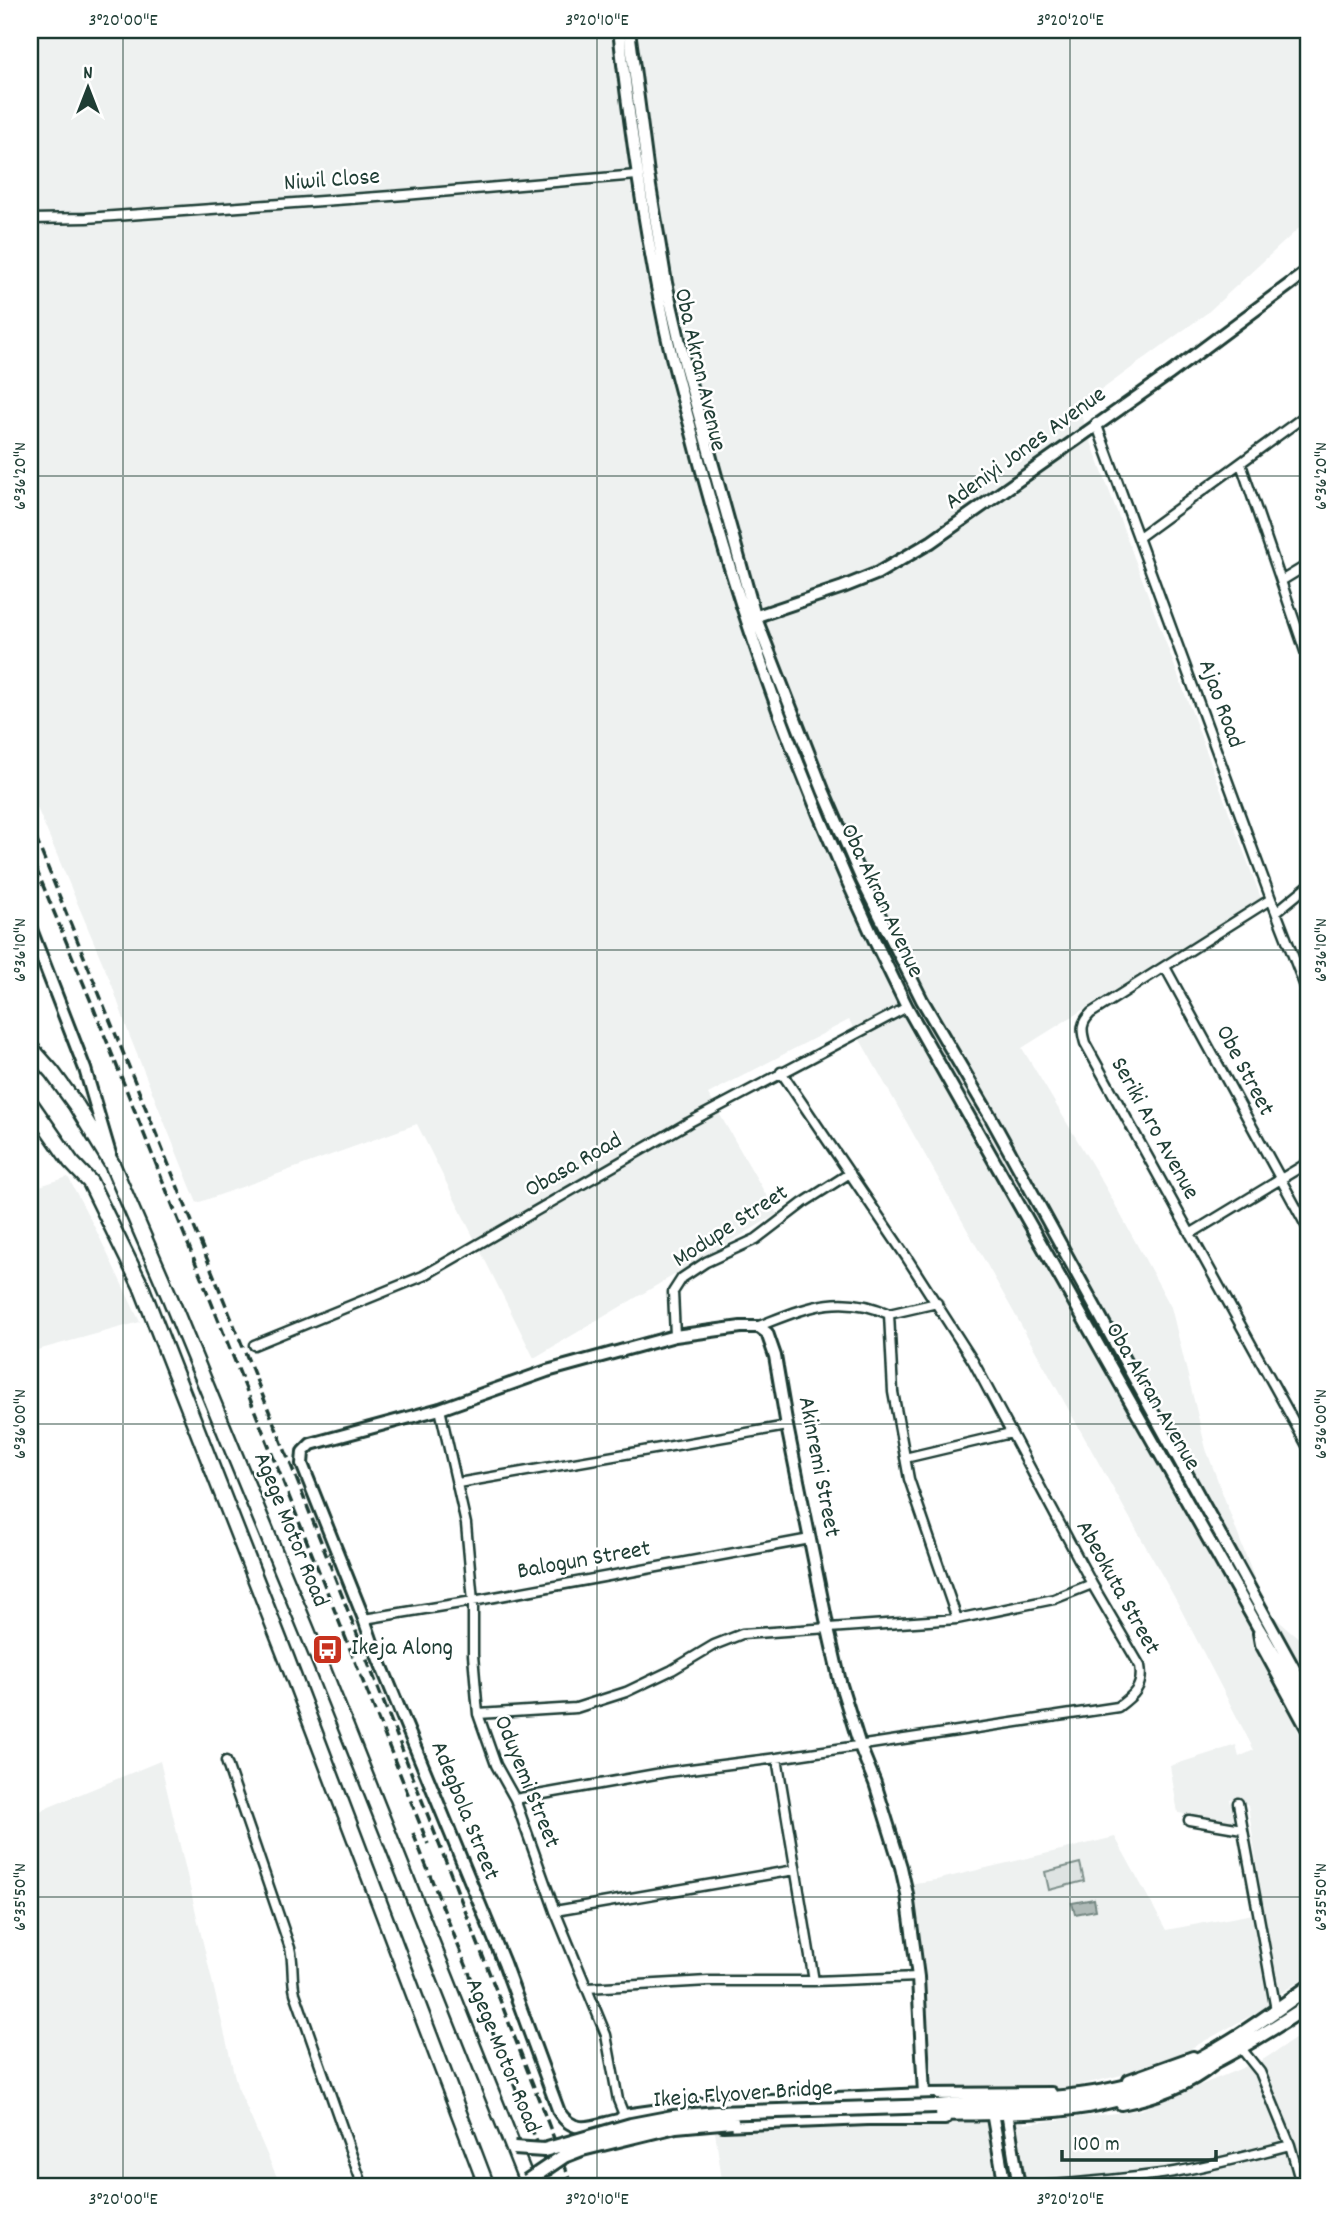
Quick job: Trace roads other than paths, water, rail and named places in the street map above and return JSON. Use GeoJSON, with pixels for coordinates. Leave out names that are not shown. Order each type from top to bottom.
{"type":"FeatureCollection","features":[{"type":"Feature","properties":{"kind":"highway"},"geometry":{"type":"LineString","coordinates":[[30,1047],[76,1105],[112,1164]]}},
{"type":"Feature","properties":{"kind":"highway","name":"Agege Motor Road"},"geometry":{"type":"LineString","coordinates":[[30,1103],[71,1162],[90,1181],[141,1286],[286,1657],[487,2187]]}},
{"type":"Feature","properties":{"kind":"highway","name":"Agege Motor Road"},"geometry":{"type":"LineString","coordinates":[[112,1164],[322,1668],[528,2184]]}},
{"type":"Feature","properties":{"kind":"main road"},"geometry":{"type":"LineString","coordinates":[[937,2110],[1024,2111],[1086,2106],[1138,2093],[1221,2058],[1276,2010],[1309,1987]]}},
{"type":"Feature","properties":{"kind":"main road"},"geometry":{"type":"LineString","coordinates":[[937,2110],[1071,2097],[1149,2080],[1236,2043],[1257,2039],[1309,2005]]}},
{"type":"Feature","properties":{"kind":"main road","name":"Ikeja Flyover Bridge"},"geometry":{"type":"LineString","coordinates":[[514,2148],[544,2150],[631,2125],[716,2113],[937,2110]]}},
{"type":"Feature","properties":{"kind":"main road","name":"Ikeja Flyover Bridge"},"geometry":{"type":"LineString","coordinates":[[528,2184],[564,2155],[582,2148],[676,2126],[720,2121],[937,2110]]}},
{"type":"Feature","properties":{"kind":"street","name":"Oba Akran Avenue"},"geometry":{"type":"LineString","coordinates":[[619,30],[637,175],[664,325],[709,502],[750,618],[862,880],[892,943],[1309,1696]]}},
{"type":"Feature","properties":{"kind":"street","name":"Oba Akran Avenue"},"geometry":{"type":"LineString","coordinates":[[629,30],[648,174],[675,325],[750,618],[777,712],[810,795],[867,927],[907,1007],[1258,1627],[1300,1681],[1309,1711]]}},
{"type":"Feature","properties":{"kind":"street","name":"Niwil Close"},"geometry":{"type":"LineString","coordinates":[[30,219],[100,217],[405,195],[637,175]]}},
{"type":"Feature","properties":{"kind":"street","name":"Adeniyi Jones Avenue"},"geometry":{"type":"LineString","coordinates":[[750,618],[878,573],[931,542],[1096,423],[1168,375],[1309,270]]}},
{"type":"Feature","properties":{"kind":"street"},"geometry":{"type":"LineString","coordinates":[[1139,537],[1309,413]]}},
{"type":"Feature","properties":{"kind":"street","name":"Ajao Road"},"geometry":{"type":"LineString","coordinates":[[1096,423],[1309,997]]}},
{"type":"Feature","properties":{"kind":"street"},"geometry":{"type":"LineString","coordinates":[[1241,464],[1307,649],[1309,663]]}},
{"type":"Feature","properties":{"kind":"street"},"geometry":{"type":"LineString","coordinates":[[1281,581],[1309,564]]}},
{"type":"Feature","properties":{"kind":"street"},"geometry":{"type":"LineString","coordinates":[[1276,912],[1309,885]]}},
{"type":"Feature","properties":{"kind":"street","name":"Seriki Aro Avenue"},"geometry":{"type":"LineString","coordinates":[[1271,899],[1091,1013],[1081,1030],[1085,1042],[1309,1449]]}},
{"type":"Feature","properties":{"kind":"street","name":"Agege Motor Road"},"geometry":{"type":"LineString","coordinates":[[30,927],[85,1069],[112,1164]]}},
{"type":"Feature","properties":{"kind":"street","name":"Obe Street"},"geometry":{"type":"LineString","coordinates":[[1165,967],[1309,1231]]}},
{"type":"Feature","properties":{"kind":"street","name":"Obasa Road"},"geometry":{"type":"LineString","coordinates":[[254,1345],[423,1276],[688,1123],[907,1007]]}},
{"type":"Feature","properties":{"kind":"street","name":"Abeokuta Street"},"geometry":{"type":"LineString","coordinates":[[515,1799],[667,1772],[1118,1707],[1136,1694],[1142,1676],[1140,1666],[1092,1584],[973,1361],[937,1303],[781,1072]]}},
{"type":"Feature","properties":{"kind":"street"},"geometry":{"type":"LineString","coordinates":[[1190,1234],[1309,1162]]}},
{"type":"Feature","properties":{"kind":"street","name":"Modupe Street"},"geometry":{"type":"LineString","coordinates":[[675,1336],[673,1292],[682,1278],[706,1262],[756,1239],[803,1203],[850,1174]]}},
{"type":"Feature","properties":{"kind":"street"},"geometry":{"type":"LineString","coordinates":[[440,1409],[547,1371],[675,1336],[756,1327],[805,1308],[847,1302],[873,1307],[889,1314],[937,1303]]}},
{"type":"Feature","properties":{"kind":"street"},"geometry":{"type":"LineString","coordinates":[[889,1314],[893,1392],[909,1479],[957,1619]]}},
{"type":"Feature","properties":{"kind":"street","name":"Akinremi Street"},"geometry":{"type":"LineString","coordinates":[[756,1327],[767,1333],[771,1341],[840,1682],[901,1867],[918,1977],[924,2094]]}},
{"type":"Feature","properties":{"kind":"street","name":"Adegbola Street"},"geometry":{"type":"LineString","coordinates":[[440,1409],[312,1444],[303,1452],[302,1464],[373,1645],[504,1963],[559,2112],[566,2123],[576,2128],[621,2118]]}},
{"type":"Feature","properties":{"kind":"street","name":"Oduyemi Street"},"geometry":{"type":"LineString","coordinates":[[440,1409],[466,1524],[473,1601],[473,1655],[478,1714],[496,1765],[515,1799],[555,1911],[606,2035],[621,2118]]}},
{"type":"Feature","properties":{"kind":"street"},"geometry":{"type":"LineString","coordinates":[[1297,1427],[1309,1420]]}},
{"type":"Feature","properties":{"kind":"street"},"geometry":{"type":"LineString","coordinates":[[458,1483],[787,1426]]}},
{"type":"Feature","properties":{"kind":"street"},"geometry":{"type":"LineString","coordinates":[[905,1458],[1011,1433]]}},
{"type":"Feature","properties":{"kind":"street","name":"Balogun Street"},"geometry":{"type":"LineString","coordinates":[[364,1619],[810,1539]]}},
{"type":"Feature","properties":{"kind":"street"},"geometry":{"type":"LineString","coordinates":[[478,1714],[576,1708],[626,1692],[731,1637],[754,1632],[957,1619],[1054,1599],[1092,1584]]}},
{"type":"Feature","properties":{"kind":"street"},"geometry":{"type":"LineString","coordinates":[[1258,1627],[1261,1644],[1309,1732]]}},
{"type":"Feature","properties":{"kind":"street"},"geometry":{"type":"LineString","coordinates":[[777,1758],[814,1981]]}},
{"type":"Feature","properties":{"kind":"street"},"geometry":{"type":"LineString","coordinates":[[226,1761],[290,1948],[295,1993],[363,2187]]}},
{"type":"Feature","properties":{"kind":"street"},"geometry":{"type":"LineString","coordinates":[[1238,1803],[1276,2010]]}},
{"type":"Feature","properties":{"kind":"street"},"geometry":{"type":"LineString","coordinates":[[1189,1820],[1242,1829]]}},
{"type":"Feature","properties":{"kind":"street"},"geometry":{"type":"LineString","coordinates":[[555,1911],[795,1870]]}},
{"type":"Feature","properties":{"kind":"street"},"geometry":{"type":"LineString","coordinates":[[587,1988],[708,1981],[918,1977]]}},
{"type":"Feature","properties":{"kind":"street"},"geometry":{"type":"LineString","coordinates":[[1236,2043],[1260,2072],[1290,2145],[1302,2187]]}},
{"type":"Feature","properties":{"kind":"street"},"geometry":{"type":"LineString","coordinates":[[1205,2055],[1192,2057],[1130,2080],[1078,2092],[924,2094],[703,2104],[621,2118],[617,2129],[621,2140],[625,2142],[676,2130],[718,2126],[868,2119],[1008,2118],[1079,2112],[1127,2103],[1191,2080],[1202,2075],[1221,2058]]}},
{"type":"Feature","properties":{"kind":"street"},"geometry":{"type":"LineString","coordinates":[[993,2118],[1005,2187]]}},
{"type":"Feature","properties":{"kind":"street"},"geometry":{"type":"LineString","coordinates":[[1008,2118],[1019,2187]]}},
{"type":"Feature","properties":{"kind":"street"},"geometry":{"type":"LineString","coordinates":[[1027,2187],[1171,2172],[1290,2145]]}},
{"type":"Feature","properties":{"kind":"railway"},"geometry":{"type":"LineString","coordinates":[[30,824],[293,1470],[573,2187]]}},
{"type":"Feature","properties":{"kind":"railway"},"geometry":{"type":"LineString","coordinates":[[30,854],[428,1844]]}},
{"type":"Feature","properties":{"kind":"railway"},"geometry":{"type":"LineString","coordinates":[[413,1833],[555,2187]]}},
{"type":"Feature","properties":{"kind":"place","name":"Ikeja Along"},"geometry":{"type":"Point","coordinates":[328,1649]}}]}
